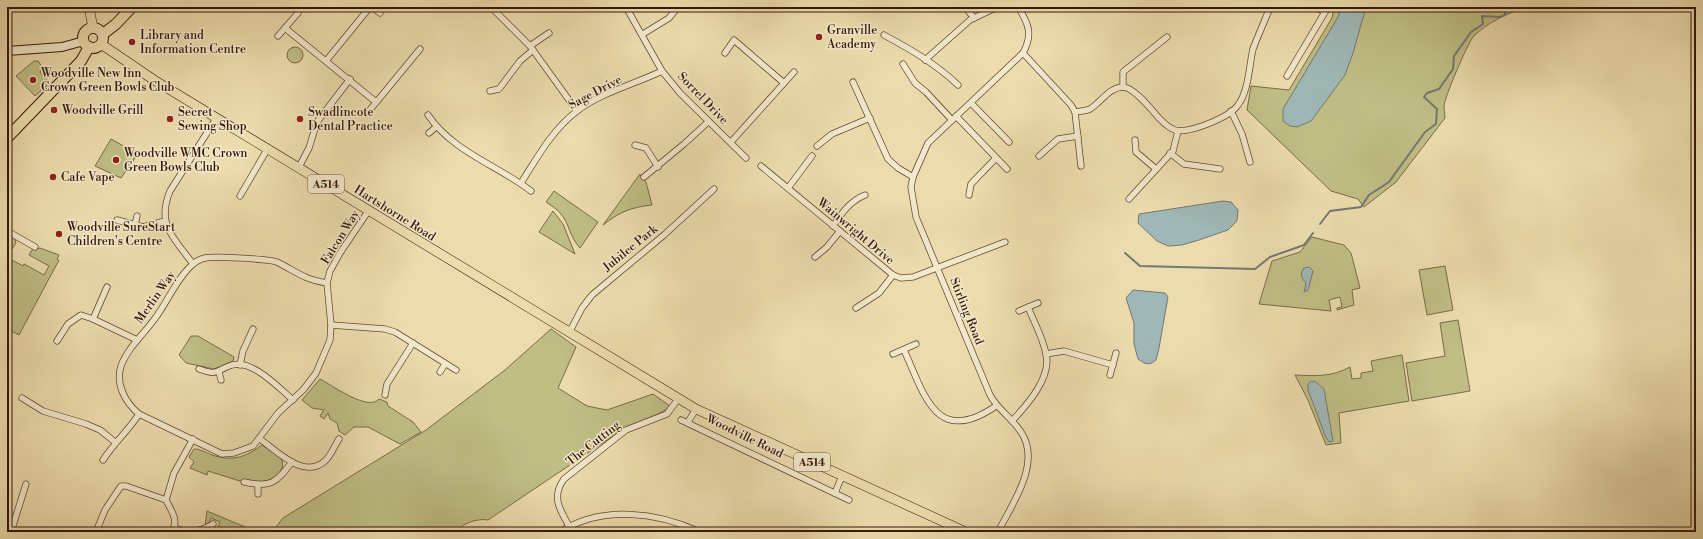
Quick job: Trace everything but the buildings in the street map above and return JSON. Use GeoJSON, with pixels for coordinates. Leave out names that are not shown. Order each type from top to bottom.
{"type":"FeatureCollection","features":[{"type":"Feature","properties":{"kind":"highway"},"geometry":{"type":"LineString","coordinates":[[86,44],[94,48],[102,44],[103,34],[116,24],[132,7]]}},
{"type":"Feature","properties":{"kind":"highway"},"geometry":{"type":"LineString","coordinates":[[7,138],[81,61],[86,44],[84,34],[93,28],[97,28],[103,34]]}},
{"type":"Feature","properties":{"kind":"main road"},"geometry":{"type":"LineString","coordinates":[[89,7],[93,28]]}},
{"type":"Feature","properties":{"kind":"main road","name":"Hartshorne Road"},"geometry":{"type":"LineString","coordinates":[[102,44],[154,80],[268,148],[569,333],[642,374],[678,399]]}},
{"type":"Feature","properties":{"kind":"main road","name":"Woodville Road"},"geometry":{"type":"LineString","coordinates":[[678,399],[696,409],[842,476],[946,528],[966,532]]}},
{"type":"Feature","properties":{"kind":"street"},"geometry":{"type":"LineString","coordinates":[[326,61],[371,7],[380,13]]}},
{"type":"Feature","properties":{"kind":"street"},"geometry":{"type":"LineString","coordinates":[[491,7],[531,48],[577,111]]}},
{"type":"Feature","properties":{"kind":"street","name":"Sorrel Drive"},"geometry":{"type":"LineString","coordinates":[[626,7],[643,34],[662,71],[680,93],[746,158]]}},
{"type":"Feature","properties":{"kind":"street"},"geometry":{"type":"LineString","coordinates":[[643,34],[669,18],[678,7]]}},
{"type":"Feature","properties":{"kind":"street"},"geometry":{"type":"LineString","coordinates":[[965,7],[974,18]]}},
{"type":"Feature","properties":{"kind":"street"},"geometry":{"type":"LineString","coordinates":[[925,60],[974,18],[997,7]]}},
{"type":"Feature","properties":{"kind":"street","name":"Stirling Road"},"geometry":{"type":"LineString","coordinates":[[998,532],[1024,478],[1029,453],[1027,442],[1012,421],[996,406],[916,218],[912,187],[913,177],[928,143],[1023,53],[1029,43],[1030,31],[1028,22],[1018,7]]}},
{"type":"Feature","properties":{"kind":"street"},"geometry":{"type":"LineString","coordinates":[[1075,112],[1089,109],[1114,89],[1123,87],[1128,88],[1136,94],[1165,125],[1178,131],[1201,126],[1231,111],[1238,105],[1243,94],[1254,49],[1270,7]]}},
{"type":"Feature","properties":{"kind":"street"},"geometry":{"type":"LineString","coordinates":[[1287,76],[1325,9],[1315,7]]}},
{"type":"Feature","properties":{"kind":"street"},"geometry":{"type":"LineString","coordinates":[[278,36],[298,13]]}},
{"type":"Feature","properties":{"kind":"street"},"geometry":{"type":"LineString","coordinates":[[284,28],[376,102]]}},
{"type":"Feature","properties":{"kind":"street"},"geometry":{"type":"LineString","coordinates":[[490,91],[499,89],[531,48],[549,33]]}},
{"type":"Feature","properties":{"kind":"street"},"geometry":{"type":"LineString","coordinates":[[884,35],[912,50],[925,60],[943,70],[958,84]]}},
{"type":"Feature","properties":{"kind":"street"},"geometry":{"type":"LineString","coordinates":[[1123,87],[1123,72],[1167,37]]}},
{"type":"Feature","properties":{"kind":"street"},"geometry":{"type":"LineString","coordinates":[[725,53],[734,40],[784,83]]}},
{"type":"Feature","properties":{"kind":"street"},"geometry":{"type":"LineString","coordinates":[[7,50],[86,44]]}},
{"type":"Feature","properties":{"kind":"street"},"geometry":{"type":"LineString","coordinates":[[369,111],[420,49]]}},
{"type":"Feature","properties":{"kind":"street"},"geometry":{"type":"LineString","coordinates":[[1023,53],[1071,105],[1075,112],[1081,166]]}},
{"type":"Feature","properties":{"kind":"street"},"geometry":{"type":"LineString","coordinates":[[903,64],[915,83],[1007,169]]}},
{"type":"Feature","properties":{"kind":"street","name":"Sage Drive"},"geometry":{"type":"LineString","coordinates":[[520,183],[542,149],[560,126],[577,111],[612,92],[662,71]]}},
{"type":"Feature","properties":{"kind":"street"},"geometry":{"type":"LineString","coordinates":[[731,142],[794,72]]}},
{"type":"Feature","properties":{"kind":"street"},"geometry":{"type":"LineString","coordinates":[[299,167],[309,148],[317,122],[350,80]]}},
{"type":"Feature","properties":{"kind":"street"},"geometry":{"type":"LineString","coordinates":[[853,82],[888,159],[898,168],[913,177]]}},
{"type":"Feature","properties":{"kind":"street"},"geometry":{"type":"LineString","coordinates":[[971,102],[1009,142]]}},
{"type":"Feature","properties":{"kind":"street"},"geometry":{"type":"LineString","coordinates":[[1231,111],[1242,134],[1250,162]]}},
{"type":"Feature","properties":{"kind":"street"},"geometry":{"type":"LineString","coordinates":[[428,115],[436,127],[463,150],[531,191]]}},
{"type":"Feature","properties":{"kind":"street"},"geometry":{"type":"LineString","coordinates":[[217,117],[170,191],[165,203],[165,221],[168,230],[193,264],[205,258],[218,256],[249,260],[265,260],[276,262],[310,281],[327,283]]}},
{"type":"Feature","properties":{"kind":"street"},"geometry":{"type":"LineString","coordinates":[[817,146],[832,134],[870,118]]}},
{"type":"Feature","properties":{"kind":"street"},"geometry":{"type":"LineString","coordinates":[[644,177],[658,167],[708,122]]}},
{"type":"Feature","properties":{"kind":"street"},"geometry":{"type":"LineString","coordinates":[[429,133],[436,127]]}},
{"type":"Feature","properties":{"kind":"street"},"geometry":{"type":"LineString","coordinates":[[1128,199],[1170,153],[1176,142],[1178,131]]}},
{"type":"Feature","properties":{"kind":"street"},"geometry":{"type":"LineString","coordinates":[[1039,156],[1058,139],[1078,136]]}},
{"type":"Feature","properties":{"kind":"street"},"geometry":{"type":"LineString","coordinates":[[1134,140],[1136,152],[1156,169]]}},
{"type":"Feature","properties":{"kind":"street"},"geometry":{"type":"LineString","coordinates":[[635,145],[646,148],[658,167]]}},
{"type":"Feature","properties":{"kind":"street"},"geometry":{"type":"LineString","coordinates":[[240,196],[268,148]]}},
{"type":"Feature","properties":{"kind":"street"},"geometry":{"type":"LineString","coordinates":[[1170,153],[1184,164],[1220,169]]}},
{"type":"Feature","properties":{"kind":"street"},"geometry":{"type":"LineString","coordinates":[[788,188],[812,156]]}},
{"type":"Feature","properties":{"kind":"street"},"geometry":{"type":"LineString","coordinates":[[969,195],[971,184],[996,158]]}},
{"type":"Feature","properties":{"kind":"street","name":"Wainwright Drive"},"geometry":{"type":"LineString","coordinates":[[761,166],[893,275],[901,278],[913,277],[1005,242]]}},
{"type":"Feature","properties":{"kind":"street","name":"Jubilee Park"},"geometry":{"type":"LineString","coordinates":[[569,333],[582,308],[592,294],[664,235],[714,189]]}},
{"type":"Feature","properties":{"kind":"street"},"geometry":{"type":"LineString","coordinates":[[833,226],[847,207],[864,194]]}},
{"type":"Feature","properties":{"kind":"street","name":"Falcon Way"},"geometry":{"type":"LineString","coordinates":[[193,439],[222,454],[246,450],[254,446],[278,413],[293,400],[316,373],[327,350],[331,325],[327,283],[330,271],[340,253],[369,210]]}},
{"type":"Feature","properties":{"kind":"street"},"geometry":{"type":"LineString","coordinates":[[135,225],[137,216]]}},
{"type":"Feature","properties":{"kind":"street"},"geometry":{"type":"LineString","coordinates":[[117,220],[135,225],[152,226],[165,221]]}},
{"type":"Feature","properties":{"kind":"street"},"geometry":{"type":"LineString","coordinates":[[7,231],[35,247]]}},
{"type":"Feature","properties":{"kind":"street"},"geometry":{"type":"LineString","coordinates":[[815,257],[840,231]]}},
{"type":"Feature","properties":{"kind":"street","name":"Merlin Way"},"geometry":{"type":"LineString","coordinates":[[193,264],[155,318],[137,340],[121,367],[120,383],[128,405],[139,414],[193,439]]}},
{"type":"Feature","properties":{"kind":"street"},"geometry":{"type":"LineString","coordinates":[[856,308],[879,293],[893,275]]}},
{"type":"Feature","properties":{"kind":"street"},"geometry":{"type":"LineString","coordinates":[[93,319],[107,286]]}},
{"type":"Feature","properties":{"kind":"street"},"geometry":{"type":"LineString","coordinates":[[1019,311],[1038,303]]}},
{"type":"Feature","properties":{"kind":"street"},"geometry":{"type":"LineString","coordinates":[[1012,421],[1028,403],[1042,380],[1047,361],[1046,354],[1028,307]]}},
{"type":"Feature","properties":{"kind":"street"},"geometry":{"type":"LineString","coordinates":[[57,341],[68,324],[81,315],[93,319],[137,340]]}},
{"type":"Feature","properties":{"kind":"street"},"geometry":{"type":"LineString","coordinates":[[331,325],[386,329],[395,332],[456,370]]}},
{"type":"Feature","properties":{"kind":"street"},"geometry":{"type":"LineString","coordinates":[[240,365],[243,350],[253,329]]}},
{"type":"Feature","properties":{"kind":"street"},"geometry":{"type":"LineString","coordinates":[[385,395],[387,384],[413,344]]}},
{"type":"Feature","properties":{"kind":"street"},"geometry":{"type":"LineString","coordinates":[[893,354],[916,344]]}},
{"type":"Feature","properties":{"kind":"street"},"geometry":{"type":"LineString","coordinates":[[904,350],[931,407],[941,415],[952,421],[964,422],[984,415],[996,406]]}},
{"type":"Feature","properties":{"kind":"street"},"geometry":{"type":"LineString","coordinates":[[1046,354],[1064,351],[1113,365]]}},
{"type":"Feature","properties":{"kind":"street"},"geometry":{"type":"LineString","coordinates":[[1110,375],[1116,353]]}},
{"type":"Feature","properties":{"kind":"street"},"geometry":{"type":"LineString","coordinates":[[440,372],[445,364]]}},
{"type":"Feature","properties":{"kind":"street"},"geometry":{"type":"LineString","coordinates":[[199,369],[212,373],[219,372],[232,365],[240,365],[254,369],[268,378],[293,400]]}},
{"type":"Feature","properties":{"kind":"street"},"geometry":{"type":"LineString","coordinates":[[219,372],[221,380]]}},
{"type":"Feature","properties":{"kind":"street"},"geometry":{"type":"LineString","coordinates":[[22,398],[43,411],[86,424],[100,430],[115,442]]}},
{"type":"Feature","properties":{"kind":"street","name":"The Cutting"},"geometry":{"type":"LineString","coordinates":[[569,526],[560,510],[557,497],[560,484],[564,479],[626,430],[667,414],[678,399]]}},
{"type":"Feature","properties":{"kind":"street","name":"Woodville Road"},"geometry":{"type":"LineString","coordinates":[[688,422],[696,409]]}},
{"type":"Feature","properties":{"kind":"street"},"geometry":{"type":"LineString","coordinates":[[103,460],[115,442],[127,432],[139,414]]}},
{"type":"Feature","properties":{"kind":"street","name":"Woodville Road"},"geometry":{"type":"LineString","coordinates":[[681,420],[688,422],[849,500]]}},
{"type":"Feature","properties":{"kind":"street"},"geometry":{"type":"LineString","coordinates":[[166,500],[174,473],[193,439]]}},
{"type":"Feature","properties":{"kind":"street"},"geometry":{"type":"LineString","coordinates":[[260,439],[301,467],[316,466],[326,460],[339,439]]}},
{"type":"Feature","properties":{"kind":"street"},"geometry":{"type":"LineString","coordinates":[[244,482],[258,485],[274,482],[292,462]]}},
{"type":"Feature","properties":{"kind":"street"},"geometry":{"type":"LineString","coordinates":[[835,493],[842,476]]}},
{"type":"Feature","properties":{"kind":"street"},"geometry":{"type":"LineString","coordinates":[[11,532],[26,484]]}},
{"type":"Feature","properties":{"kind":"street"},"geometry":{"type":"LineString","coordinates":[[258,485],[258,494]]}},
{"type":"Feature","properties":{"kind":"street"},"geometry":{"type":"LineString","coordinates":[[96,532],[105,510],[113,500],[118,488],[121,486],[126,486],[166,500],[173,512],[175,521],[173,530],[193,531],[206,528],[213,524]]}},
{"type":"Feature","properties":{"kind":"street"},"geometry":{"type":"LineString","coordinates":[[560,532],[579,522],[611,516],[642,514],[664,518],[700,532]]}},
{"type":"Feature","properties":{"kind":"shaded area"},"geometry":{"type":"Polygon","coordinates":[[[1334,7],[1527,7],[1498,19],[1484,27],[1473,37],[1461,60],[1445,100],[1445,118],[1396,182],[1364,207],[1358,199],[1331,191],[1247,110],[1251,86],[1289,90],[1332,18],[1334,7]]]}},
{"type":"Feature","properties":{"kind":"shaded area"},"geometry":{"type":"Polygon","coordinates":[[[295,47],[301,49],[303,55],[301,61],[295,63],[289,61],[287,55],[289,49],[295,47]]]}},
{"type":"Feature","properties":{"kind":"shaded area","name":"Woodville New Inn Crown Green Bowls Club"},"geometry":{"type":"Polygon","coordinates":[[[34,61],[38,61],[43,68],[40,72],[50,83],[35,96],[16,76],[34,61]]]}},
{"type":"Feature","properties":{"kind":"shaded area","name":"Woodville WMC Crown Green Bowls Club"},"geometry":{"type":"Polygon","coordinates":[[[111,139],[138,154],[121,178],[95,166],[111,139]]]}},
{"type":"Feature","properties":{"kind":"shaded area"},"geometry":{"type":"Polygon","coordinates":[[[640,174],[646,182],[652,205],[626,211],[603,225],[640,174]]]}},
{"type":"Feature","properties":{"kind":"shaded area"},"geometry":{"type":"Polygon","coordinates":[[[554,191],[598,222],[580,248],[576,244],[560,212],[546,202],[554,191]]]}},
{"type":"Feature","properties":{"kind":"shaded area"},"geometry":{"type":"Polygon","coordinates":[[[553,211],[563,224],[575,254],[539,232],[553,211]]]}},
{"type":"Feature","properties":{"kind":"shaded area"},"geometry":{"type":"Polygon","coordinates":[[[7,235],[15,239],[16,243],[10,252],[12,254],[10,259],[23,266],[24,264],[44,275],[49,266],[29,255],[32,250],[40,248],[59,255],[57,259],[59,260],[19,335],[7,329],[7,235]]]}},
{"type":"Feature","properties":{"kind":"shaded area"},"geometry":{"type":"Polygon","coordinates":[[[1312,237],[1344,245],[1351,253],[1360,288],[1352,290],[1354,305],[1337,310],[1337,308],[1342,307],[1340,297],[1329,300],[1331,311],[1259,304],[1272,261],[1300,252],[1312,237]]]}},
{"type":"Feature","properties":{"kind":"shaded area"},"geometry":{"type":"Polygon","coordinates":[[[1445,266],[1453,310],[1427,315],[1419,270],[1445,266]]]}},
{"type":"Feature","properties":{"kind":"shaded area"},"geometry":{"type":"Polygon","coordinates":[[[1458,320],[1470,391],[1412,401],[1406,363],[1445,356],[1440,323],[1458,320]]]}},
{"type":"Feature","properties":{"kind":"shaded area"},"geometry":{"type":"Polygon","coordinates":[[[551,329],[576,347],[558,388],[587,406],[607,410],[653,394],[670,406],[656,415],[625,428],[488,520],[470,522],[462,526],[456,532],[272,532],[283,518],[426,430],[505,370],[551,329]]]}},
{"type":"Feature","properties":{"kind":"shaded area"},"geometry":{"type":"Polygon","coordinates":[[[191,336],[198,336],[234,357],[233,361],[214,369],[186,363],[179,355],[191,336]]]}},
{"type":"Feature","properties":{"kind":"shaded area"},"geometry":{"type":"Polygon","coordinates":[[[1402,355],[1409,401],[1339,413],[1341,443],[1326,445],[1308,400],[1295,375],[1316,376],[1337,373],[1350,367],[1352,379],[1361,378],[1361,373],[1373,371],[1371,361],[1402,355]]]}},
{"type":"Feature","properties":{"kind":"shaded area"},"geometry":{"type":"Polygon","coordinates":[[[320,379],[359,400],[374,402],[379,399],[387,402],[388,406],[413,422],[421,432],[400,444],[368,427],[354,427],[345,435],[339,431],[337,423],[330,419],[328,413],[324,419],[320,416],[324,410],[312,408],[302,400],[320,379]]]}},
{"type":"Feature","properties":{"kind":"shaded area"},"geometry":{"type":"Polygon","coordinates":[[[262,445],[280,456],[283,463],[277,475],[264,482],[247,480],[240,481],[208,471],[207,475],[190,468],[194,462],[189,457],[194,449],[219,457],[232,458],[250,453],[262,445]]]}},
{"type":"Feature","properties":{"kind":"shaded area"},"geometry":{"type":"Polygon","coordinates":[[[207,511],[257,532],[207,532],[206,530],[212,528],[217,530],[220,522],[211,518],[208,526],[205,526],[207,511]]]}},
{"type":"Feature","properties":{"kind":"water"},"geometry":{"type":"Polygon","coordinates":[[[1341,7],[1366,7],[1345,75],[1311,121],[1297,127],[1290,126],[1283,121],[1283,109],[1338,17],[1341,7]]]}},
{"type":"Feature","properties":{"kind":"water"},"geometry":{"type":"Polygon","coordinates":[[[1223,201],[1231,202],[1238,210],[1237,221],[1228,230],[1182,245],[1168,246],[1157,241],[1138,223],[1139,214],[1223,201]]]}},
{"type":"Feature","properties":{"kind":"water"},"geometry":{"type":"Polygon","coordinates":[[[1309,267],[1313,271],[1308,290],[1304,292],[1306,283],[1302,278],[1302,272],[1304,268],[1309,267]]]}},
{"type":"Feature","properties":{"kind":"water"},"geometry":{"type":"Polygon","coordinates":[[[1133,290],[1165,293],[1168,297],[1156,360],[1150,364],[1144,363],[1138,359],[1134,344],[1134,323],[1126,298],[1133,290]]]}},
{"type":"Feature","properties":{"kind":"water"},"geometry":{"type":"Polygon","coordinates":[[[1311,381],[1316,382],[1324,389],[1333,441],[1329,442],[1326,438],[1308,390],[1308,384],[1311,381]]]}},
{"type":"Feature","properties":{"kind":"waterway"},"geometry":{"type":"LineString","coordinates":[[1320,224],[1330,211],[1361,207],[1369,195],[1389,182],[1425,132],[1436,124],[1437,109],[1424,97],[1427,93],[1439,89],[1453,69],[1454,56],[1471,32],[1483,24],[1482,16],[1500,17],[1505,15],[1506,7]]}},
{"type":"Feature","properties":{"kind":"waterway"},"geometry":{"type":"LineString","coordinates":[[1125,253],[1140,266],[1255,269],[1270,257],[1304,245],[1313,233]]}},
{"type":"Feature","properties":{"kind":"place","name":"Granville Academy"},"geometry":{"type":"Point","coordinates":[819,37]}},
{"type":"Feature","properties":{"kind":"place","name":"Library and Information Centre"},"geometry":{"type":"Point","coordinates":[132,42]}},
{"type":"Feature","properties":{"kind":"place","name":"Woodville New Inn Crown Green Bowls Club"},"geometry":{"type":"Point","coordinates":[33,80]}},
{"type":"Feature","properties":{"kind":"place","name":"Woodville Grill"},"geometry":{"type":"Point","coordinates":[54,110]}},
{"type":"Feature","properties":{"kind":"place","name":"Secret Sewing Shop"},"geometry":{"type":"Point","coordinates":[170,119]}},
{"type":"Feature","properties":{"kind":"place","name":"Swadlincote Dental Practice"},"geometry":{"type":"Point","coordinates":[300,119]}},
{"type":"Feature","properties":{"kind":"place","name":"Woodville WMC Crown Green Bowls Club"},"geometry":{"type":"Point","coordinates":[116,160]}},
{"type":"Feature","properties":{"kind":"place","name":"Cafe Vape"},"geometry":{"type":"Point","coordinates":[53,177]}},
{"type":"Feature","properties":{"kind":"place","name":"Woodville SureStart Children's Centre"},"geometry":{"type":"Point","coordinates":[59,234]}}]}
